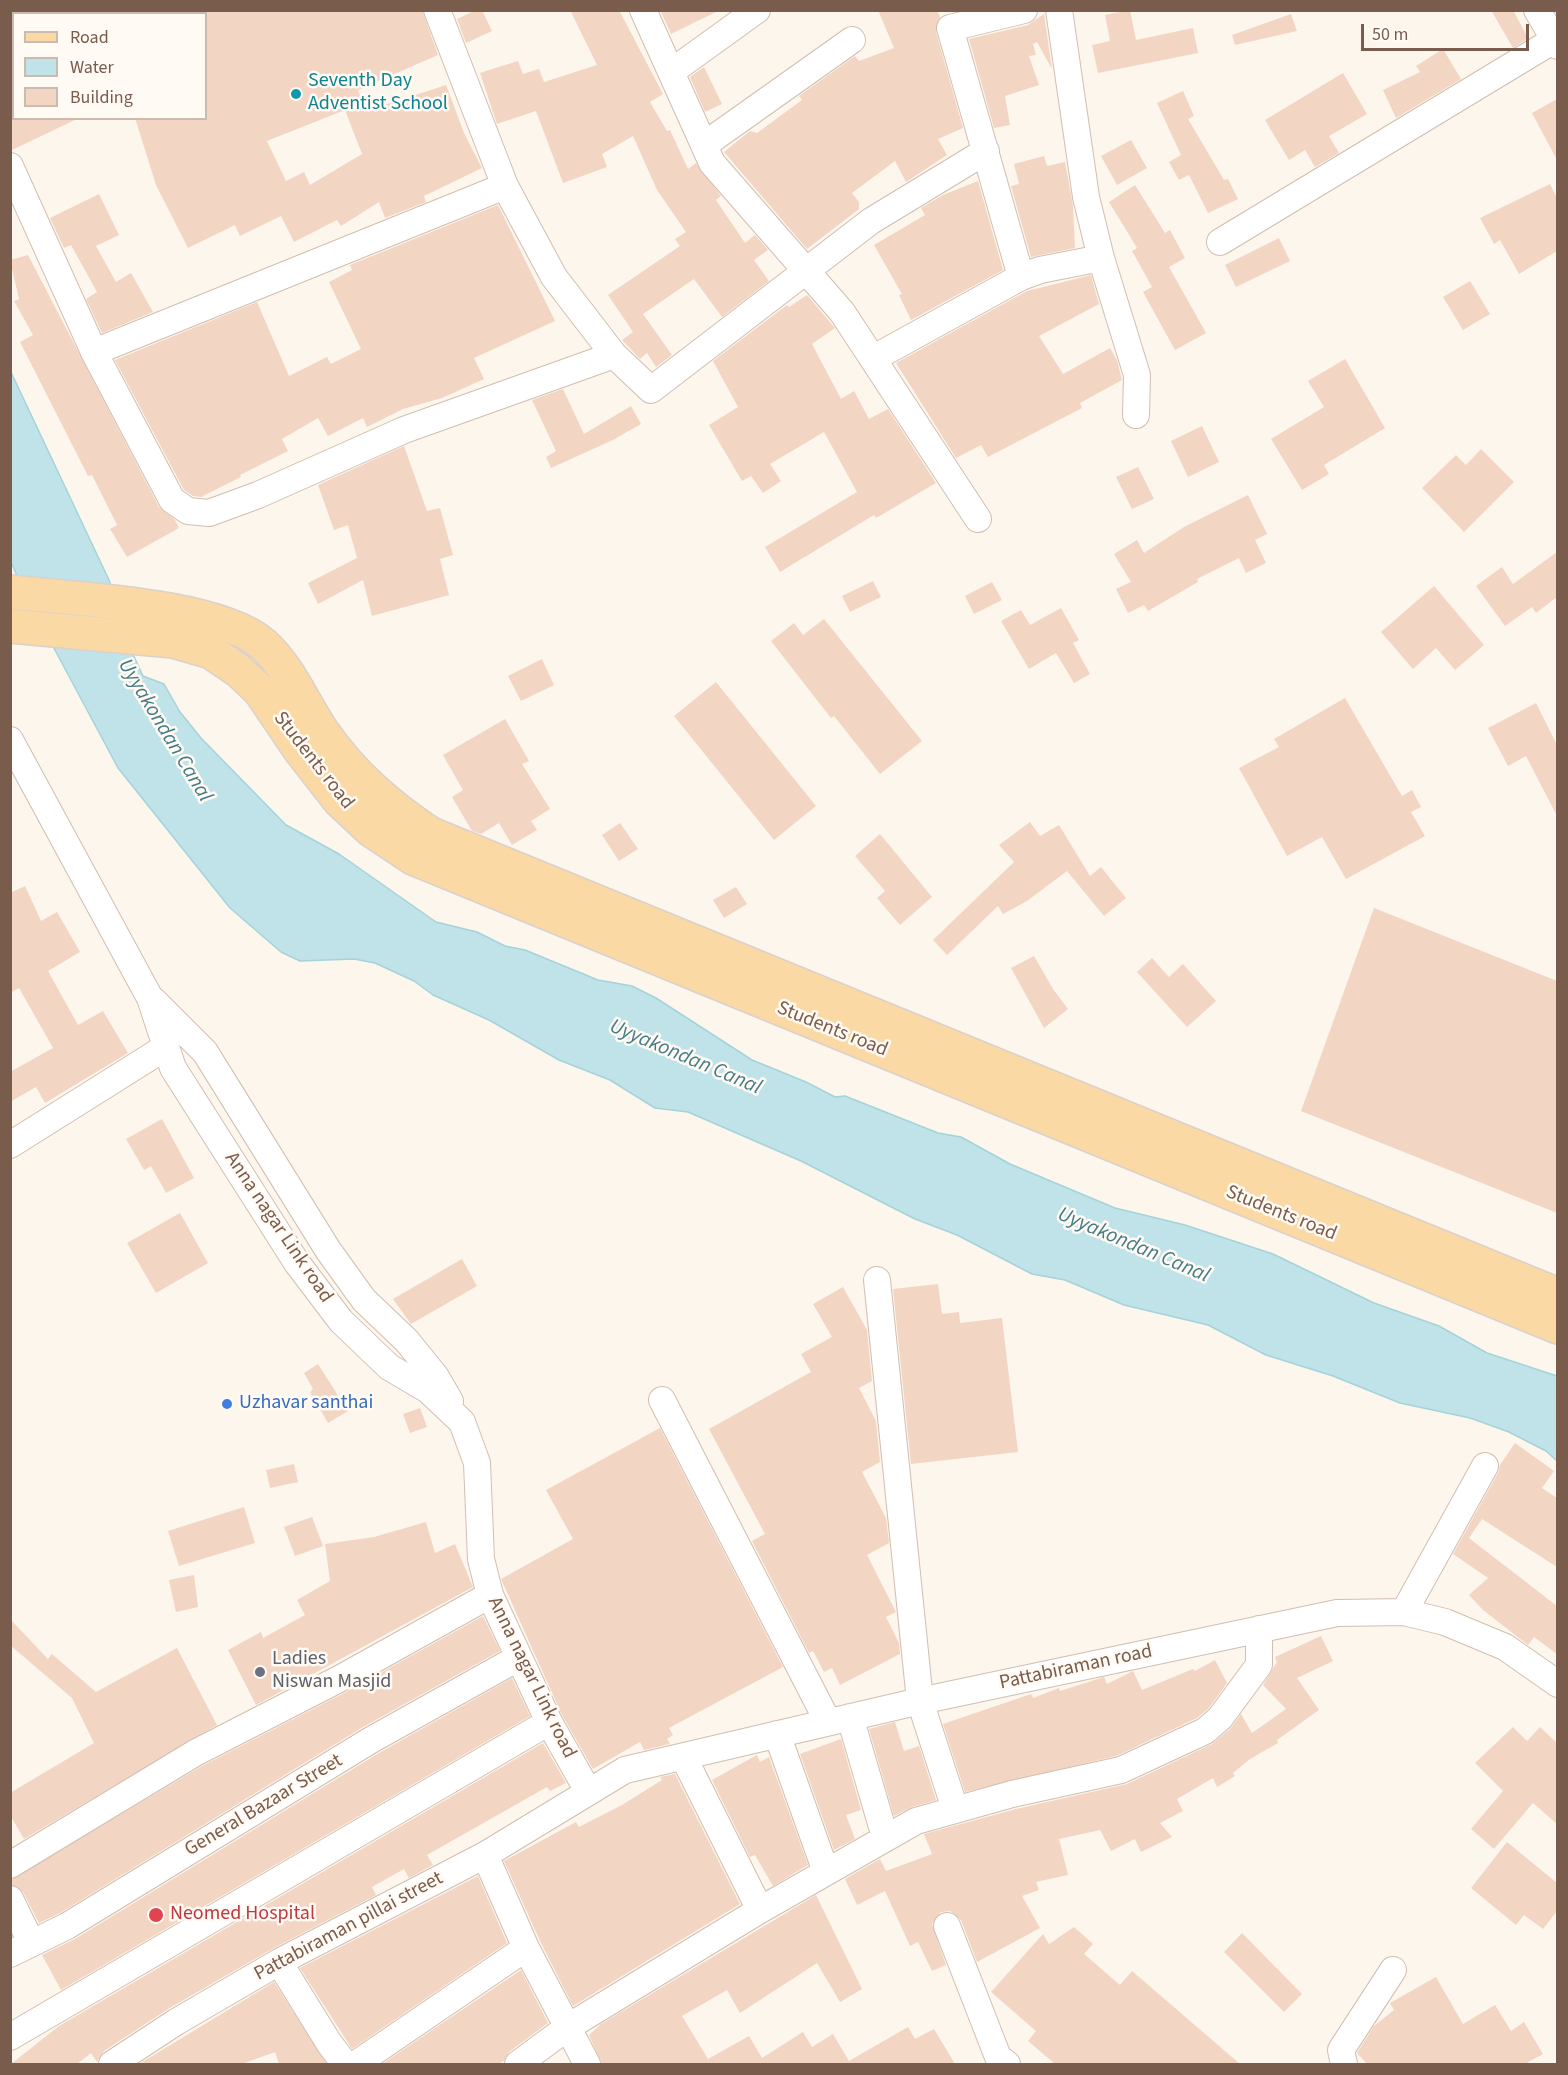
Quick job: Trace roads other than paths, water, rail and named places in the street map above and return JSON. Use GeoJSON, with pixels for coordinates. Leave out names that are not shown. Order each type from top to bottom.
{"type":"FeatureCollection","features":[{"type":"Feature","properties":{"kind":"main road"},"geometry":{"type":"LineString","coordinates":[[10,592],[162,609],[211,618],[242,630],[264,644],[285,672],[323,732],[362,782],[392,808],[431,834],[1557,1295]]}},
{"type":"Feature","properties":{"kind":"main road","name":"Students road"},"geometry":{"type":"LineString","coordinates":[[10,626],[173,641],[211,652],[239,671],[260,691],[300,750],[339,800],[371,830],[413,858],[1557,1328]]}},
{"type":"Feature","properties":{"kind":"street"},"geometry":{"type":"LineString","coordinates":[[437,10],[505,186],[554,278],[614,355],[651,390],[871,221],[986,152]]}},
{"type":"Feature","properties":{"kind":"street"},"geometry":{"type":"LineString","coordinates":[[643,10],[712,163],[842,312],[978,519]]}},
{"type":"Feature","properties":{"kind":"street"},"geometry":{"type":"LineString","coordinates":[[671,72],[757,10]]}},
{"type":"Feature","properties":{"kind":"street"},"geometry":{"type":"LineString","coordinates":[[1021,277],[947,20],[1024,10]]}},
{"type":"Feature","properties":{"kind":"street"},"geometry":{"type":"LineString","coordinates":[[1059,10],[1086,196],[1101,258],[1137,375],[1136,415]]}},
{"type":"Feature","properties":{"kind":"street"},"geometry":{"type":"LineString","coordinates":[[1220,242],[1556,43],[1537,10]]}},
{"type":"Feature","properties":{"kind":"street"},"geometry":{"type":"LineString","coordinates":[[704,145],[852,40]]}},
{"type":"Feature","properties":{"kind":"street"},"geometry":{"type":"LineString","coordinates":[[10,166],[94,352],[172,500],[188,511],[209,513],[258,495],[404,430],[614,355]]}},
{"type":"Feature","properties":{"kind":"street"},"geometry":{"type":"LineString","coordinates":[[94,352],[505,186]]}},
{"type":"Feature","properties":{"kind":"street"},"geometry":{"type":"LineString","coordinates":[[874,358],[1021,277],[1040,270],[1101,258]]}},
{"type":"Feature","properties":{"kind":"street","name":"Anna nagar Link road"},"geometry":{"type":"LineString","coordinates":[[10,740],[150,998],[173,1068],[297,1263],[341,1321],[389,1367],[428,1390],[462,1422],[477,1463],[482,1559],[490,1595],[549,1722],[588,1791]]}},
{"type":"Feature","properties":{"kind":"street"},"geometry":{"type":"LineString","coordinates":[[150,998],[205,1052],[328,1250],[364,1300],[407,1341],[436,1377],[462,1422]]}},
{"type":"Feature","properties":{"kind":"street"},"geometry":{"type":"LineString","coordinates":[[10,1145],[166,1047]]}},
{"type":"Feature","properties":{"kind":"street"},"geometry":{"type":"LineString","coordinates":[[877,1280],[920,1701],[955,1809]]}},
{"type":"Feature","properties":{"kind":"street"},"geometry":{"type":"LineString","coordinates":[[662,1400],[839,1720],[885,1837]]}},
{"type":"Feature","properties":{"kind":"street"},"geometry":{"type":"LineString","coordinates":[[1404,1612],[1485,1466]]}},
{"type":"Feature","properties":{"kind":"street"},"geometry":{"type":"LineString","coordinates":[[10,1865],[195,1753],[339,1679],[490,1595]]}},
{"type":"Feature","properties":{"kind":"street","name":"Pattabiraman road"},"geometry":{"type":"LineString","coordinates":[[588,1791],[625,1770],[920,1701],[1337,1613],[1404,1612],[1445,1622],[1505,1647],[1557,1684]]}},
{"type":"Feature","properties":{"kind":"street"},"geometry":{"type":"LineString","coordinates":[[518,2064],[568,2027],[760,1910],[916,1821],[955,1809],[1121,1770],[1205,1731],[1220,1718],[1259,1665],[1259,1629]]}},
{"type":"Feature","properties":{"kind":"street","name":"General Bazaar Street"},"geometry":{"type":"LineString","coordinates":[[21,1948],[67,1926],[371,1740],[518,1658]]}},
{"type":"Feature","properties":{"kind":"street"},"geometry":{"type":"LineString","coordinates":[[10,2037],[549,1722]]}},
{"type":"Feature","properties":{"kind":"street"},"geometry":{"type":"LineString","coordinates":[[777,1734],[826,1872]]}},
{"type":"Feature","properties":{"kind":"street"},"geometry":{"type":"LineString","coordinates":[[684,1758],[760,1910]]}},
{"type":"Feature","properties":{"kind":"street","name":"Pattabiraman pillai street"},"geometry":{"type":"LineString","coordinates":[[112,2064],[176,2022],[279,1962],[485,1855],[588,1791]]}},
{"type":"Feature","properties":{"kind":"street"},"geometry":{"type":"LineString","coordinates":[[485,1855],[526,1948],[587,2064]]}},
{"type":"Feature","properties":{"kind":"street"},"geometry":{"type":"LineString","coordinates":[[10,1899],[21,1948]]}},
{"type":"Feature","properties":{"kind":"street"},"geometry":{"type":"LineString","coordinates":[[947,1926],[996,2062]]}},
{"type":"Feature","properties":{"kind":"street"},"geometry":{"type":"LineString","coordinates":[[356,2064],[526,1948]]}},
{"type":"Feature","properties":{"kind":"street"},"geometry":{"type":"LineString","coordinates":[[279,1962],[328,2043],[345,2064]]}},
{"type":"Feature","properties":{"kind":"street"},"geometry":{"type":"LineString","coordinates":[[1344,2064],[1341,2050],[1393,1970]]}},
{"type":"Feature","properties":{"kind":"water","name":"Uyyakondan Canal"},"geometry":{"type":"Polygon","coordinates":[[[10,370],[109,580],[130,648],[143,676],[164,684],[180,712],[201,738],[286,825],[339,854],[436,922],[477,932],[505,946],[525,950],[598,980],[632,986],[656,998],[752,1060],[806,1082],[835,1097],[845,1096],[938,1133],[961,1137],[1010,1164],[1115,1208],[1185,1225],[1273,1254],[1374,1303],[1439,1326],[1487,1353],[1557,1376],[1557,1461],[1546,1451],[1509,1432],[1470,1418],[1400,1403],[1333,1376],[1266,1355],[1208,1325],[1124,1305],[1065,1280],[1032,1274],[957,1235],[915,1219],[801,1161],[688,1112],[655,1108],[610,1080],[559,1060],[489,1020],[433,995],[414,981],[375,963],[354,959],[300,961],[281,952],[230,908],[118,768],[25,594],[11,562],[10,370]]]}},
{"type":"Feature","properties":{"kind":"place","name":"Seventh Day Adventist School"},"geometry":{"type":"Point","coordinates":[296,94]}},
{"type":"Feature","properties":{"kind":"place","name":"Uzhavar santhai"},"geometry":{"type":"Point","coordinates":[227,1404]}},
{"type":"Feature","properties":{"kind":"place","name":"Ladies Niswan Masjid"},"geometry":{"type":"Point","coordinates":[260,1672]}},
{"type":"Feature","properties":{"kind":"place","name":"Neomed Hospital"},"geometry":{"type":"Point","coordinates":[156,1915]}}]}
